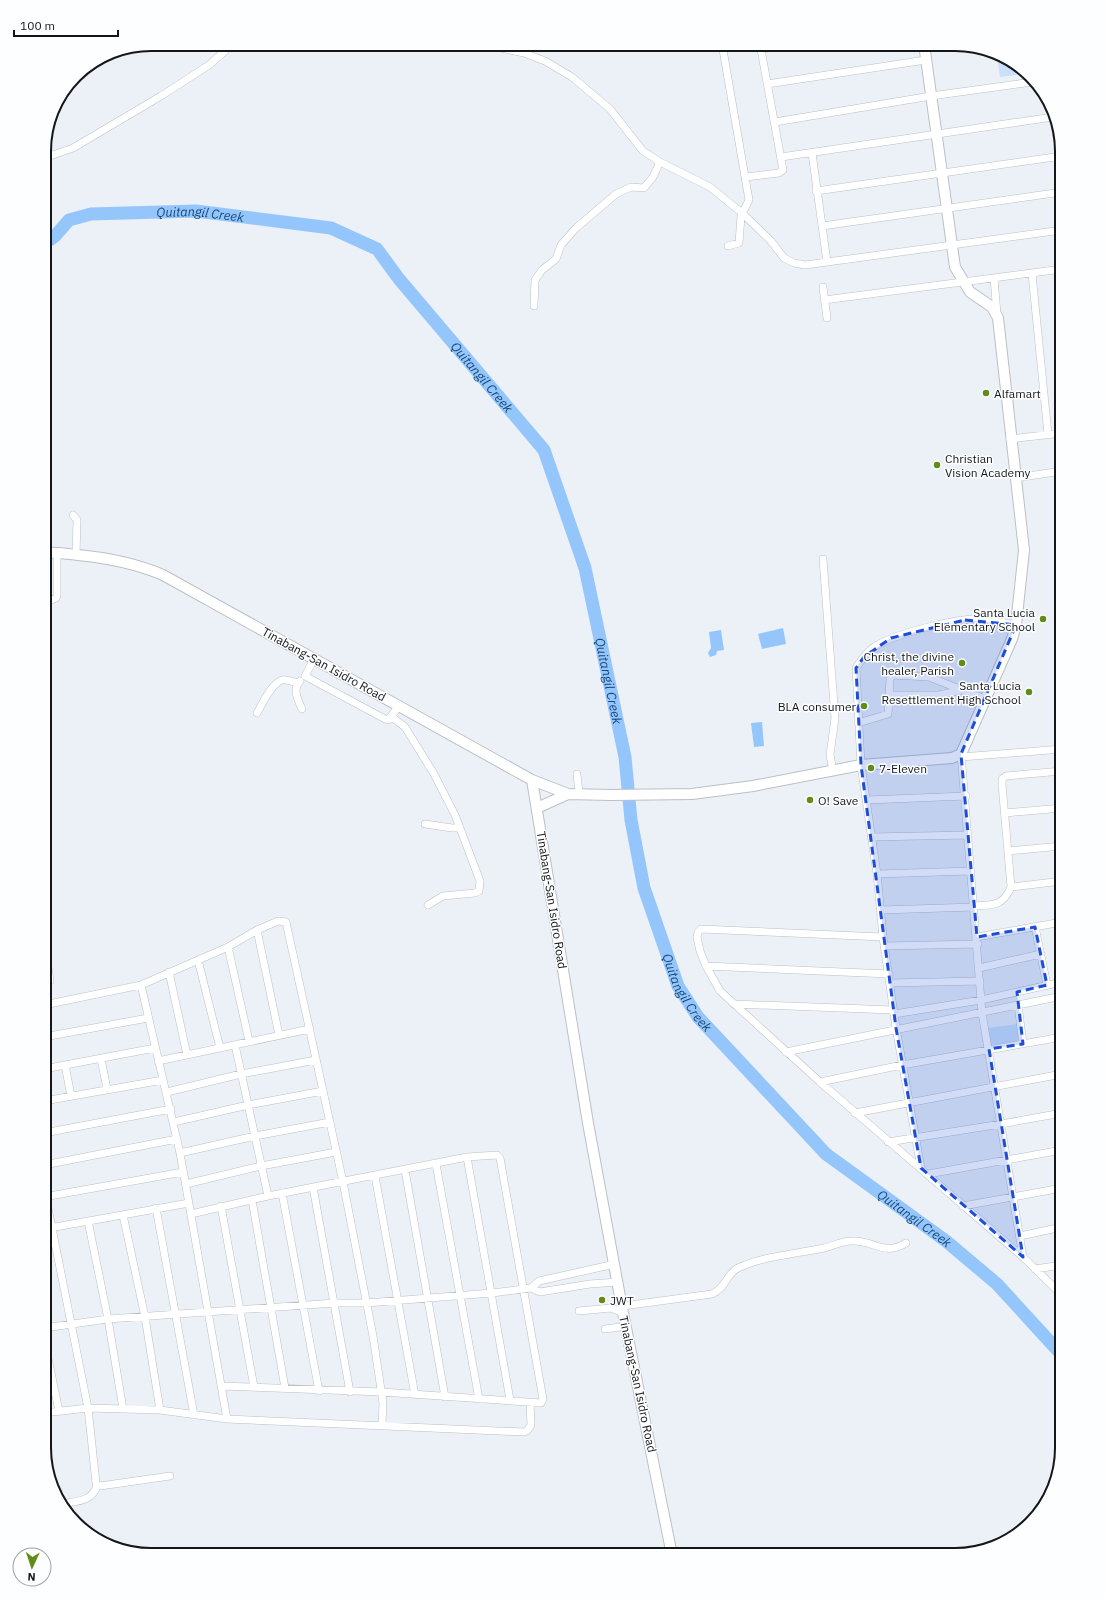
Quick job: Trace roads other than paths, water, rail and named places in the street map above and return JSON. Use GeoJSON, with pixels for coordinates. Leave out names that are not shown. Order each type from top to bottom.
{"type":"FeatureCollection","features":[{"type":"Feature","properties":{"kind":"street"},"geometry":{"type":"LineString","coordinates":[[51,156],[73,148],[161,96],[209,65],[225,51]]}},
{"type":"Feature","properties":{"kind":"street"},"geometry":{"type":"LineString","coordinates":[[515,51],[545,61],[572,77],[610,109],[643,150],[660,162],[710,187],[742,213],[771,241],[784,258],[794,263],[805,265],[1055,231]]}},
{"type":"Feature","properties":{"kind":"street"},"geometry":{"type":"LineString","coordinates":[[723,51],[749,200],[742,213],[738,243],[728,246]]}},
{"type":"Feature","properties":{"kind":"street"},"geometry":{"type":"LineString","coordinates":[[746,177],[779,173],[784,170],[762,51]]}},
{"type":"Feature","properties":{"kind":"street"},"geometry":{"type":"LineString","coordinates":[[925,51],[955,268],[970,292],[992,307],[998,318]]}},
{"type":"Feature","properties":{"kind":"street"},"geometry":{"type":"LineString","coordinates":[[768,84],[926,60]]}},
{"type":"Feature","properties":{"kind":"street"},"geometry":{"type":"LineString","coordinates":[[775,122],[931,96],[1028,83]]}},
{"type":"Feature","properties":{"kind":"street"},"geometry":{"type":"LineString","coordinates":[[782,157],[812,154],[1049,118]]}},
{"type":"Feature","properties":{"kind":"street"},"geometry":{"type":"LineString","coordinates":[[812,154],[827,262]]}},
{"type":"Feature","properties":{"kind":"street"},"geometry":{"type":"LineString","coordinates":[[816,191],[1055,157]]}},
{"type":"Feature","properties":{"kind":"street"},"geometry":{"type":"LineString","coordinates":[[534,306],[535,280],[542,270],[556,259],[561,245],[566,239],[612,196],[630,187],[644,188],[653,177],[660,162]]}},
{"type":"Feature","properties":{"kind":"street"},"geometry":{"type":"LineString","coordinates":[[822,226],[1055,193]]}},
{"type":"Feature","properties":{"kind":"street"},"geometry":{"type":"LineString","coordinates":[[824,300],[1055,270]]}},
{"type":"Feature","properties":{"kind":"street"},"geometry":{"type":"LineString","coordinates":[[1032,274],[1048,434]]}},
{"type":"Feature","properties":{"kind":"street"},"geometry":{"type":"LineString","coordinates":[[994,278],[1010,439],[1024,550],[1016,625],[1012,639],[961,756],[966,796],[970,871],[975,907],[982,1013],[996,1087],[1023,1257]]}},
{"type":"Feature","properties":{"kind":"street"},"geometry":{"type":"LineString","coordinates":[[823,286],[827,318]]}},
{"type":"Feature","properties":{"kind":"street"},"geometry":{"type":"LineString","coordinates":[[1010,439],[1055,434]]}},
{"type":"Feature","properties":{"kind":"street"},"geometry":{"type":"LineString","coordinates":[[1015,478],[1055,472]]}},
{"type":"Feature","properties":{"kind":"street"},"geometry":{"type":"LineString","coordinates":[[73,515],[77,520],[76,555]]}},
{"type":"Feature","properties":{"kind":"street","name":"Tinabang-San Isidro Road"},"geometry":{"type":"LineString","coordinates":[[51,552],[111,558],[147,568],[173,579],[532,780],[579,1070],[623,1309],[671,1548]]}},
{"type":"Feature","properties":{"kind":"street"},"geometry":{"type":"LineString","coordinates":[[51,600],[57,596],[57,552]]}},
{"type":"Feature","properties":{"kind":"street"},"geometry":{"type":"LineString","coordinates":[[823,560],[835,718],[830,755],[833,771]]}},
{"type":"Feature","properties":{"kind":"street"},"geometry":{"type":"LineString","coordinates":[[921,1168],[896,1028],[880,910],[877,874],[861,765],[856,668],[873,648],[891,638],[965,620],[980,619],[1016,625]]}},
{"type":"Feature","properties":{"kind":"street"},"geometry":{"type":"LineString","coordinates":[[302,709],[296,692],[298,683],[305,676],[314,659]]}},
{"type":"Feature","properties":{"kind":"street"},"geometry":{"type":"LineString","coordinates":[[305,676],[388,720],[400,706]]}},
{"type":"Feature","properties":{"kind":"street"},"geometry":{"type":"LineString","coordinates":[[858,723],[888,714],[890,679],[892,676],[930,677],[985,699]]}},
{"type":"Feature","properties":{"kind":"street"},"geometry":{"type":"LineString","coordinates":[[258,712],[279,682],[284,680],[298,683]]}},
{"type":"Feature","properties":{"kind":"street"},"geometry":{"type":"LineString","coordinates":[[889,695],[939,696],[961,690]]}},
{"type":"Feature","properties":{"kind":"street"},"geometry":{"type":"LineString","coordinates":[[392,717],[405,727],[434,774],[460,828],[480,881],[479,891],[470,894],[443,896],[428,905]]}},
{"type":"Feature","properties":{"kind":"street"},"geometry":{"type":"LineString","coordinates":[[532,780],[568,794],[692,794],[753,786],[861,765],[1055,749]]}},
{"type":"Feature","properties":{"kind":"street"},"geometry":{"type":"LineString","coordinates":[[880,910],[975,907],[998,904],[1006,896],[1011,887],[1002,784],[1003,778],[1055,772]]}},
{"type":"Feature","properties":{"kind":"street"},"geometry":{"type":"LineString","coordinates":[[577,774],[579,794]]}},
{"type":"Feature","properties":{"kind":"street"},"geometry":{"type":"LineString","coordinates":[[537,808],[568,794]]}},
{"type":"Feature","properties":{"kind":"street"},"geometry":{"type":"LineString","coordinates":[[867,800],[966,796]]}},
{"type":"Feature","properties":{"kind":"street"},"geometry":{"type":"LineString","coordinates":[[1005,813],[1055,809]]}},
{"type":"Feature","properties":{"kind":"street"},"geometry":{"type":"LineString","coordinates":[[426,824],[460,828]]}},
{"type":"Feature","properties":{"kind":"street"},"geometry":{"type":"LineString","coordinates":[[871,837],[968,835]]}},
{"type":"Feature","properties":{"kind":"street"},"geometry":{"type":"LineString","coordinates":[[1008,851],[1055,847]]}},
{"type":"Feature","properties":{"kind":"street"},"geometry":{"type":"LineString","coordinates":[[877,874],[970,871]]}},
{"type":"Feature","properties":{"kind":"street"},"geometry":{"type":"LineString","coordinates":[[1011,887],[1055,882]]}},
{"type":"Feature","properties":{"kind":"street"},"geometry":{"type":"LineString","coordinates":[[51,1004],[141,986],[169,972],[228,947],[257,930],[282,920],[288,924],[343,1182],[366,1303],[382,1392],[382,1424]]}},
{"type":"Feature","properties":{"kind":"street"},"geometry":{"type":"LineString","coordinates":[[886,946],[977,941],[1055,923]]}},
{"type":"Feature","properties":{"kind":"street"},"geometry":{"type":"LineString","coordinates":[[1035,927],[1047,985]]}},
{"type":"Feature","properties":{"kind":"street"},"geometry":{"type":"LineString","coordinates":[[884,937],[701,929],[696,937],[706,966],[720,991],[786,1052],[888,1142],[921,1168],[1023,1257],[1055,1288]]}},
{"type":"Feature","properties":{"kind":"street"},"geometry":{"type":"LineString","coordinates":[[257,930],[279,1035]]}},
{"type":"Feature","properties":{"kind":"street"},"geometry":{"type":"LineString","coordinates":[[228,947],[250,1041]]}},
{"type":"Feature","properties":{"kind":"street"},"geometry":{"type":"LineString","coordinates":[[979,968],[1041,954]]}},
{"type":"Feature","properties":{"kind":"street"},"geometry":{"type":"LineString","coordinates":[[198,960],[220,1048]]}},
{"type":"Feature","properties":{"kind":"street"},"geometry":{"type":"LineString","coordinates":[[706,966],[889,974]]}},
{"type":"Feature","properties":{"kind":"street"},"geometry":{"type":"LineString","coordinates":[[169,972],[187,1055]]}},
{"type":"Feature","properties":{"kind":"street"},"geometry":{"type":"LineString","coordinates":[[890,983],[980,981]]}},
{"type":"Feature","properties":{"kind":"street"},"geometry":{"type":"LineString","coordinates":[[734,1004],[894,1012],[981,1000],[1055,983]]}},
{"type":"Feature","properties":{"kind":"street"},"geometry":{"type":"LineString","coordinates":[[141,986],[174,1122],[227,1419]]}},
{"type":"Feature","properties":{"kind":"street"},"geometry":{"type":"LineString","coordinates":[[786,1052],[896,1028],[982,1013],[1055,997]]}},
{"type":"Feature","properties":{"kind":"street"},"geometry":{"type":"LineString","coordinates":[[1018,1005],[1023,1044]]}},
{"type":"Feature","properties":{"kind":"street"},"geometry":{"type":"LineString","coordinates":[[51,1037],[148,1018]]}},
{"type":"Feature","properties":{"kind":"street"},"geometry":{"type":"LineString","coordinates":[[158,1061],[310,1029]]}},
{"type":"Feature","properties":{"kind":"street"},"geometry":{"type":"LineString","coordinates":[[820,1082],[902,1065],[1055,1038]]}},
{"type":"Feature","properties":{"kind":"street"},"geometry":{"type":"LineString","coordinates":[[235,1045],[268,1196]]}},
{"type":"Feature","properties":{"kind":"street"},"geometry":{"type":"LineString","coordinates":[[51,1068],[155,1048]]}},
{"type":"Feature","properties":{"kind":"street"},"geometry":{"type":"LineString","coordinates":[[101,1059],[107,1089]]}},
{"type":"Feature","properties":{"kind":"street"},"geometry":{"type":"LineString","coordinates":[[167,1092],[241,1074],[316,1060]]}},
{"type":"Feature","properties":{"kind":"street"},"geometry":{"type":"LineString","coordinates":[[65,1066],[71,1096]]}},
{"type":"Feature","properties":{"kind":"street"},"geometry":{"type":"LineString","coordinates":[[855,1112],[1055,1075]]}},
{"type":"Feature","properties":{"kind":"street"},"geometry":{"type":"LineString","coordinates":[[51,1100],[107,1089],[163,1080]]}},
{"type":"Feature","properties":{"kind":"street"},"geometry":{"type":"LineString","coordinates":[[174,1122],[248,1105],[323,1091]]}},
{"type":"Feature","properties":{"kind":"street"},"geometry":{"type":"LineString","coordinates":[[51,1132],[171,1110]]}},
{"type":"Feature","properties":{"kind":"street"},"geometry":{"type":"LineString","coordinates":[[888,1142],[1055,1114]]}},
{"type":"Feature","properties":{"kind":"street"},"geometry":{"type":"LineString","coordinates":[[180,1153],[255,1136],[330,1122]]}},
{"type":"Feature","properties":{"kind":"street"},"geometry":{"type":"LineString","coordinates":[[51,1164],[177,1139]]}},
{"type":"Feature","properties":{"kind":"street"},"geometry":{"type":"LineString","coordinates":[[928,1174],[1055,1151]]}},
{"type":"Feature","properties":{"kind":"street"},"geometry":{"type":"LineString","coordinates":[[186,1184],[261,1166],[336,1152]]}},
{"type":"Feature","properties":{"kind":"street"},"geometry":{"type":"LineString","coordinates":[[191,1214],[282,1193],[467,1158],[494,1155],[500,1158],[522,1290],[544,1399],[541,1403],[530,1403],[510,1400],[382,1392],[319,1391],[285,1388],[222,1386]]}},
{"type":"Feature","properties":{"kind":"street"},"geometry":{"type":"LineString","coordinates":[[467,1158],[510,1400]]}},
{"type":"Feature","properties":{"kind":"street"},"geometry":{"type":"LineString","coordinates":[[436,1164],[479,1399]]}},
{"type":"Feature","properties":{"kind":"street"},"geometry":{"type":"LineString","coordinates":[[405,1170],[445,1397]]}},
{"type":"Feature","properties":{"kind":"street"},"geometry":{"type":"LineString","coordinates":[[51,1196],[183,1172]]}},
{"type":"Feature","properties":{"kind":"street"},"geometry":{"type":"LineString","coordinates":[[375,1176],[415,1395]]}},
{"type":"Feature","properties":{"kind":"street"},"geometry":{"type":"LineString","coordinates":[[313,1187],[350,1392]]}},
{"type":"Feature","properties":{"kind":"street"},"geometry":{"type":"LineString","coordinates":[[963,1206],[1055,1189]]}},
{"type":"Feature","properties":{"kind":"street"},"geometry":{"type":"LineString","coordinates":[[282,1193],[319,1391]]}},
{"type":"Feature","properties":{"kind":"street"},"geometry":{"type":"LineString","coordinates":[[252,1200],[285,1388]]}},
{"type":"Feature","properties":{"kind":"street"},"geometry":{"type":"LineString","coordinates":[[52,1227],[189,1203]]}},
{"type":"Feature","properties":{"kind":"street"},"geometry":{"type":"LineString","coordinates":[[221,1206],[254,1387]]}},
{"type":"Feature","properties":{"kind":"street"},"geometry":{"type":"LineString","coordinates":[[156,1208],[194,1415]]}},
{"type":"Feature","properties":{"kind":"street"},"geometry":{"type":"LineString","coordinates":[[123,1215],[144,1317],[160,1410]]}},
{"type":"Feature","properties":{"kind":"street"},"geometry":{"type":"LineString","coordinates":[[88,1221],[108,1319],[123,1409]]}},
{"type":"Feature","properties":{"kind":"street"},"geometry":{"type":"LineString","coordinates":[[51,1223],[88,1408],[97,1486],[95,1493],[87,1499],[67,1503]]}},
{"type":"Feature","properties":{"kind":"street"},"geometry":{"type":"LineString","coordinates":[[1020,1236],[1055,1228]]}},
{"type":"Feature","properties":{"kind":"street"},"geometry":{"type":"LineString","coordinates":[[579,1311],[611,1308],[623,1309],[712,1294],[723,1286],[734,1270],[738,1268],[846,1241],[855,1240],[886,1249],[897,1248],[906,1243]]}},
{"type":"Feature","properties":{"kind":"street"},"geometry":{"type":"LineString","coordinates":[[51,1327],[108,1319],[271,1309],[335,1303],[366,1303],[397,1299],[522,1290],[531,1288],[539,1281],[615,1264]]}},
{"type":"Feature","properties":{"kind":"street"},"geometry":{"type":"LineString","coordinates":[[1035,1269],[1055,1266]]}},
{"type":"Feature","properties":{"kind":"street"},"geometry":{"type":"LineString","coordinates":[[531,1288],[540,1292],[590,1284],[618,1282]]}},
{"type":"Feature","properties":{"kind":"street"},"geometry":{"type":"LineString","coordinates":[[605,1329],[627,1326]]}},
{"type":"Feature","properties":{"kind":"street"},"geometry":{"type":"LineString","coordinates":[[51,1373],[59,1411]]}},
{"type":"Feature","properties":{"kind":"street"},"geometry":{"type":"LineString","coordinates":[[51,1412],[88,1408],[160,1410],[227,1419],[527,1431],[530,1426],[530,1403]]}},
{"type":"Feature","properties":{"kind":"street"},"geometry":{"type":"LineString","coordinates":[[97,1486],[170,1476]]}},
{"type":"Feature","properties":{"kind":"water"},"geometry":{"type":"Polygon","coordinates":[[[783,628],[786,644],[762,649],[758,634],[783,628]]]}},
{"type":"Feature","properties":{"kind":"water"},"geometry":{"type":"Polygon","coordinates":[[[721,630],[724,650],[717,651],[716,655],[710,657],[708,653],[711,648],[709,632],[721,630]]]}},
{"type":"Feature","properties":{"kind":"water"},"geometry":{"type":"Polygon","coordinates":[[[762,722],[764,746],[754,747],[751,723],[762,722]]]}},
{"type":"Feature","properties":{"kind":"waterway","name":"Quitangil Creek"},"geometry":{"type":"LineString","coordinates":[[51,239],[69,220],[91,214],[196,211],[331,228],[377,249],[399,279],[544,450],[585,568],[625,757],[631,820],[644,888],[678,986],[698,1017],[826,1154],[946,1241],[997,1284],[1055,1347]]}},
{"type":"Feature","properties":{"kind":"place","name":"Alfamart"},"geometry":{"type":"Point","coordinates":[986,393]}},
{"type":"Feature","properties":{"kind":"place","name":"Christian Vision Academy"},"geometry":{"type":"Point","coordinates":[937,465]}},
{"type":"Feature","properties":{"kind":"place","name":"Santa Lucia Elementary School"},"geometry":{"type":"Point","coordinates":[1043,619]}},
{"type":"Feature","properties":{"kind":"place","name":"Christ, the divine healer, Parish"},"geometry":{"type":"Point","coordinates":[962,663]}},
{"type":"Feature","properties":{"kind":"place","name":"Santa Lucia Resettlement High School"},"geometry":{"type":"Point","coordinates":[1029,692]}},
{"type":"Feature","properties":{"kind":"place","name":"BLA consumer"},"geometry":{"type":"Point","coordinates":[864,706]}},
{"type":"Feature","properties":{"kind":"place","name":"7-Eleven"},"geometry":{"type":"Point","coordinates":[871,768]}},
{"type":"Feature","properties":{"kind":"place","name":"O! Save"},"geometry":{"type":"Point","coordinates":[810,800]}},
{"type":"Feature","properties":{"kind":"place","name":"JWT"},"geometry":{"type":"Point","coordinates":[602,1300]}}]}
